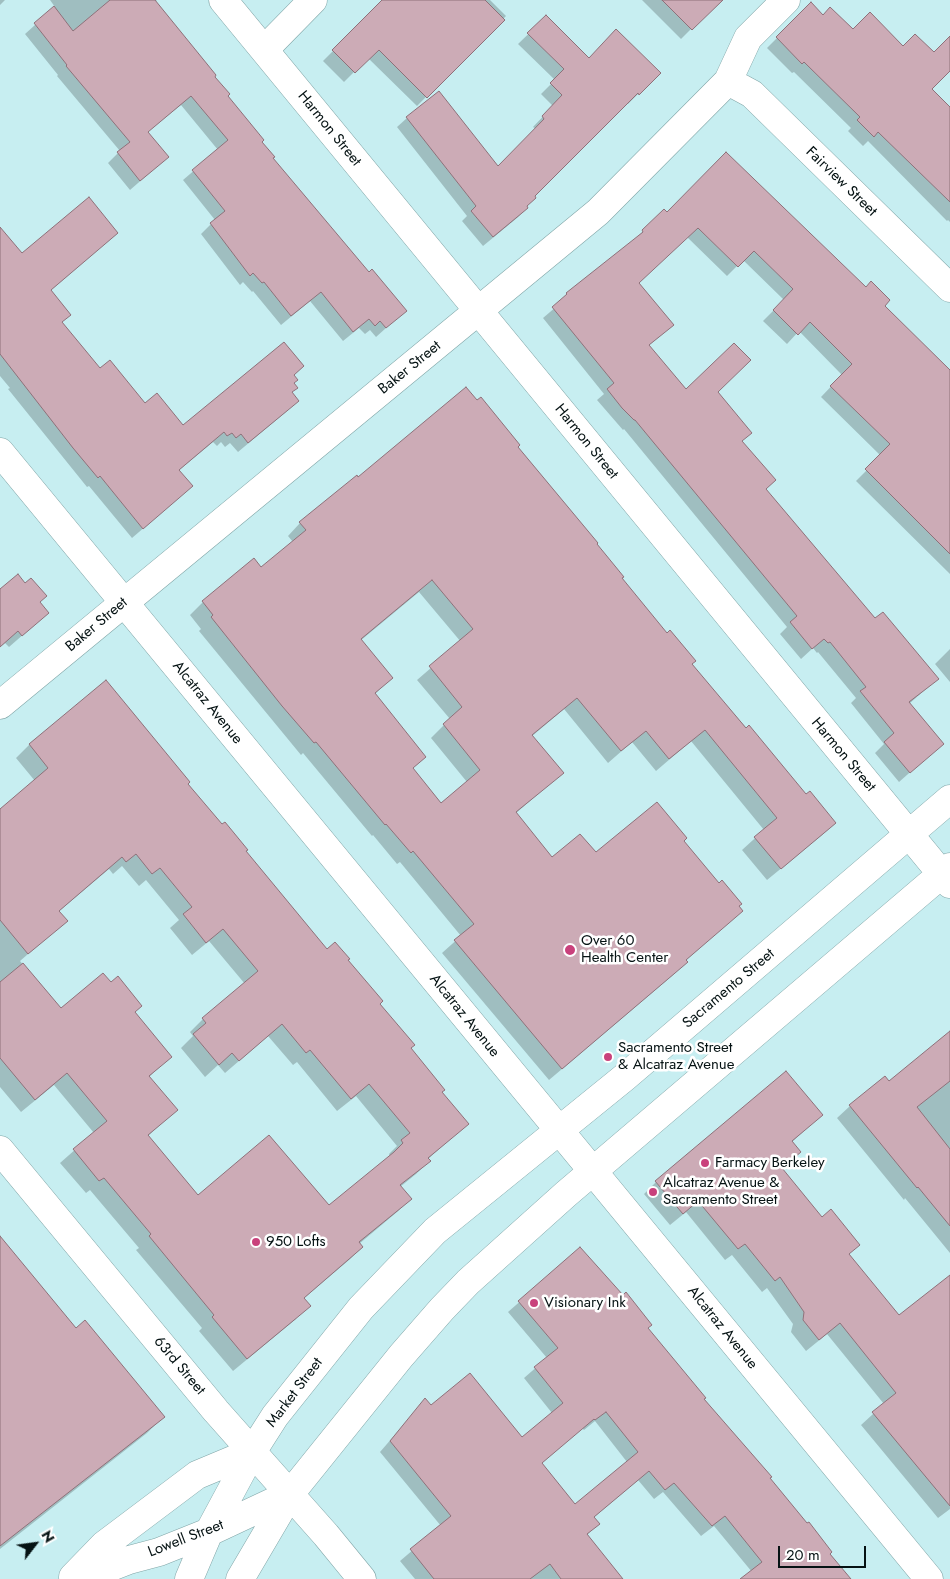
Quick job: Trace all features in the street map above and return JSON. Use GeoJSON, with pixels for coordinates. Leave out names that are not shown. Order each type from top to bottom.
{"type":"FeatureCollection","features":[{"type":"Feature","properties":{"kind":"street","name":"Harmon Street"},"geometry":{"type":"LineString","coordinates":[[223,0],[909,835],[947,875]]}},
{"type":"Feature","properties":{"kind":"street"},"geometry":{"type":"LineString","coordinates":[[264,50],[313,0]]}},
{"type":"Feature","properties":{"kind":"street","name":"Baker Street"},"geometry":{"type":"LineString","coordinates":[[0,705],[598,212],[728,81],[748,38],[786,0]]}},
{"type":"Feature","properties":{"kind":"street","name":"Fairview Street"},"geometry":{"type":"LineString","coordinates":[[728,81],[752,94],[950,288]]}},
{"type":"Feature","properties":{"kind":"street","name":"Alcatraz Avenue"},"geometry":{"type":"LineString","coordinates":[[0,452],[929,1579]]}},
{"type":"Feature","properties":{"kind":"street","name":"Sacramento Street"},"geometry":{"type":"LineString","coordinates":[[435,1231],[625,1077],[950,799]]}},
{"type":"Feature","properties":{"kind":"street"},"geometry":{"type":"LineString","coordinates":[[240,1579],[290,1494],[401,1356],[468,1282],[592,1171],[947,875]]}},
{"type":"Feature","properties":{"kind":"street","name":"63rd Street"},"geometry":{"type":"LineString","coordinates":[[0,1150],[205,1398],[326,1535],[362,1579]]}},
{"type":"Feature","properties":{"kind":"street","name":"Market Street"},"geometry":{"type":"LineString","coordinates":[[189,1579],[209,1532],[252,1452],[275,1416],[361,1308],[435,1231]]}},
{"type":"Feature","properties":{"kind":"street"},"geometry":{"type":"LineString","coordinates":[[71,1579],[104,1545],[197,1475],[252,1452]]}},
{"type":"Feature","properties":{"kind":"street","name":"Lowell Street"},"geometry":{"type":"LineString","coordinates":[[80,1579],[129,1560],[159,1552],[209,1532],[290,1494]]}},
{"type":"Feature","properties":{"kind":"building"},"geometry":{"type":"Polygon","coordinates":[[[110,0],[155,0],[216,75],[215,77],[230,94],[228,96],[264,140],[262,142],[275,157],[273,158],[369,272],[372,269],[407,311],[386,328],[380,321],[375,326],[369,319],[353,332],[321,292],[291,316],[264,282],[262,283],[253,273],[250,276],[210,223],[225,211],[192,170],[228,140],[191,96],[148,132],[169,157],[140,181],[117,152],[130,142],[66,66],[34,23],[54,6],[73,31],[110,0]]]}},
{"type":"Feature","properties":{"kind":"building"},"geometry":{"type":"Polygon","coordinates":[[[382,0],[485,0],[505,20],[427,98],[379,50],[355,73],[332,50],[382,0]]]}},
{"type":"Feature","properties":{"kind":"building"},"geometry":{"type":"Polygon","coordinates":[[[662,0],[723,0],[692,30],[662,0]]]}},
{"type":"Feature","properties":{"kind":"building"},"geometry":{"type":"Polygon","coordinates":[[[811,2],[823,15],[830,7],[853,29],[870,12],[903,46],[915,34],[934,52],[950,36],[950,71],[932,89],[950,107],[950,202],[878,132],[874,137],[857,120],[860,117],[804,62],[802,64],[776,37],[811,2]]]}},
{"type":"Feature","properties":{"kind":"building"},"geometry":{"type":"Polygon","coordinates":[[[546,15],[589,58],[616,29],[661,73],[639,95],[638,93],[535,196],[536,198],[527,206],[528,208],[493,237],[471,211],[476,206],[406,117],[439,91],[498,166],[544,119],[542,116],[562,95],[550,83],[564,69],[527,33],[546,15]]]}},
{"type":"Feature","properties":{"kind":"building"},"geometry":{"type":"Polygon","coordinates":[[[726,152],[866,287],[871,281],[890,300],[885,306],[950,370],[950,554],[865,469],[890,444],[830,386],[852,364],[810,322],[798,335],[773,310],[793,289],[754,251],[738,267],[698,228],[639,283],[674,325],[649,345],[686,389],[734,343],[751,360],[718,392],[752,433],[742,441],[776,480],[766,489],[875,618],[883,612],[939,679],[909,702],[944,744],[910,773],[884,742],[894,733],[860,691],[866,687],[830,642],[828,643],[824,639],[812,649],[790,622],[797,616],[635,420],[622,408],[607,389],[614,383],[552,307],[566,293],[643,232],[642,230],[664,209],[667,212],[726,152]]]}},
{"type":"Feature","properties":{"kind":"building"},"geometry":{"type":"Polygon","coordinates":[[[89,197],[118,233],[51,290],[71,315],[62,322],[100,368],[110,360],[145,403],[157,393],[183,425],[284,342],[304,366],[294,375],[298,380],[294,383],[298,388],[292,392],[299,401],[248,443],[241,434],[236,438],[232,433],[227,436],[224,432],[179,470],[193,486],[143,529],[100,476],[98,478],[73,448],[0,354],[0,227],[22,253],[89,197]]]}},
{"type":"Feature","properties":{"kind":"building"},"geometry":{"type":"Polygon","coordinates":[[[466,387],[477,400],[481,397],[520,445],[518,447],[598,543],[624,577],[622,578],[667,633],[670,630],[696,661],[692,664],[746,728],[749,725],[806,794],[810,791],[836,823],[781,869],[754,837],[777,818],[705,730],[669,759],[646,731],[621,751],[577,698],[532,735],[564,773],[516,812],[552,857],[580,834],[596,852],[657,802],[687,838],[684,841],[719,883],[722,880],[742,904],[739,906],[743,911],[686,960],[688,962],[562,1069],[454,940],[474,924],[413,851],[411,853],[385,825],[316,742],[314,743],[282,706],[211,617],[213,615],[202,601],[254,558],[261,567],[306,530],[299,522],[357,475],[358,477],[466,387]],[[432,580],[361,639],[393,678],[375,693],[426,757],[413,768],[441,803],[480,770],[443,724],[462,707],[429,666],[473,629],[432,580]]]}},
{"type":"Feature","properties":{"kind":"building"},"geometry":{"type":"Polygon","coordinates":[[[18,574],[25,583],[31,578],[47,596],[40,602],[49,613],[22,636],[18,631],[0,647],[0,589],[18,574]]]}},
{"type":"Feature","properties":{"kind":"building"},"geometry":{"type":"Polygon","coordinates":[[[106,680],[190,782],[188,784],[222,824],[225,822],[248,850],[246,851],[327,949],[335,942],[350,959],[348,960],[383,1001],[380,1004],[415,1045],[411,1048],[445,1090],[442,1092],[469,1124],[428,1158],[431,1161],[400,1185],[412,1199],[359,1242],[363,1247],[304,1298],[311,1306],[247,1359],[212,1317],[214,1315],[149,1236],[151,1234],[104,1178],[99,1181],[73,1149],[107,1121],[67,1073],[35,1100],[0,1058],[0,982],[23,963],[61,1008],[103,973],[111,982],[118,976],[142,1006],[135,1012],[172,1057],[149,1076],[178,1110],[148,1135],[198,1195],[269,1135],[329,1205],[394,1152],[403,1143],[401,1140],[410,1133],[369,1084],[351,1099],[310,1050],[306,1053],[282,1024],[239,1061],[232,1053],[219,1065],[193,1034],[206,1023],[202,1018],[258,971],[223,929],[206,943],[183,914],[192,907],[160,868],[152,874],[136,854],[126,862],[122,857],[59,911],[68,921],[28,954],[0,920],[0,809],[48,768],[29,744],[106,680]]]}},
{"type":"Feature","properties":{"kind":"building"},"geometry":{"type":"Polygon","coordinates":[[[950,1031],[950,1081],[917,1107],[950,1149],[950,1226],[849,1105],[885,1076],[889,1081],[950,1031]]]}},
{"type":"Feature","properties":{"kind":"building"},"geometry":{"type":"Polygon","coordinates":[[[786,1071],[823,1115],[792,1141],[801,1152],[782,1168],[822,1217],[831,1209],[860,1245],[849,1254],[899,1315],[950,1275],[950,1506],[872,1412],[896,1393],[840,1323],[819,1340],[803,1320],[804,1312],[780,1277],[775,1281],[745,1244],[738,1249],[698,1201],[683,1214],[655,1181],[786,1071]]]}},
{"type":"Feature","properties":{"kind":"building"},"geometry":{"type":"Polygon","coordinates":[[[0,1236],[76,1328],[85,1320],[165,1417],[0,1546],[0,1236]]]}},
{"type":"Feature","properties":{"kind":"building"},"geometry":{"type":"Polygon","coordinates":[[[580,1247],[623,1295],[626,1292],[652,1325],[648,1328],[706,1398],[704,1399],[772,1477],[770,1478],[807,1523],[809,1522],[832,1552],[830,1554],[851,1579],[740,1579],[762,1562],[725,1516],[712,1526],[674,1483],[665,1490],[649,1471],[594,1517],[600,1524],[587,1534],[623,1579],[561,1579],[550,1564],[530,1579],[434,1579],[410,1549],[451,1516],[390,1441],[425,1398],[431,1405],[470,1373],[522,1437],[563,1403],[534,1367],[558,1348],[518,1301],[580,1247]],[[606,1412],[594,1419],[542,1463],[575,1504],[638,1452],[606,1412]]]}},
{"type":"Feature","properties":{"kind":"place","name":"Over 60 Health Center"},"geometry":{"type":"Point","coordinates":[570,950]}},
{"type":"Feature","properties":{"kind":"place","name":"Sacramento Street & Alcatraz Avenue"},"geometry":{"type":"Point","coordinates":[608,1057]}},
{"type":"Feature","properties":{"kind":"place","name":"Farmacy Berkeley"},"geometry":{"type":"Point","coordinates":[705,1163]}},
{"type":"Feature","properties":{"kind":"place","name":"Alcatraz Avenue & Sacramento Street"},"geometry":{"type":"Point","coordinates":[653,1192]}},
{"type":"Feature","properties":{"kind":"place","name":"950 Lofts"},"geometry":{"type":"Point","coordinates":[256,1242]}},
{"type":"Feature","properties":{"kind":"place","name":"Visionary Ink"},"geometry":{"type":"Point","coordinates":[534,1303]}}]}
